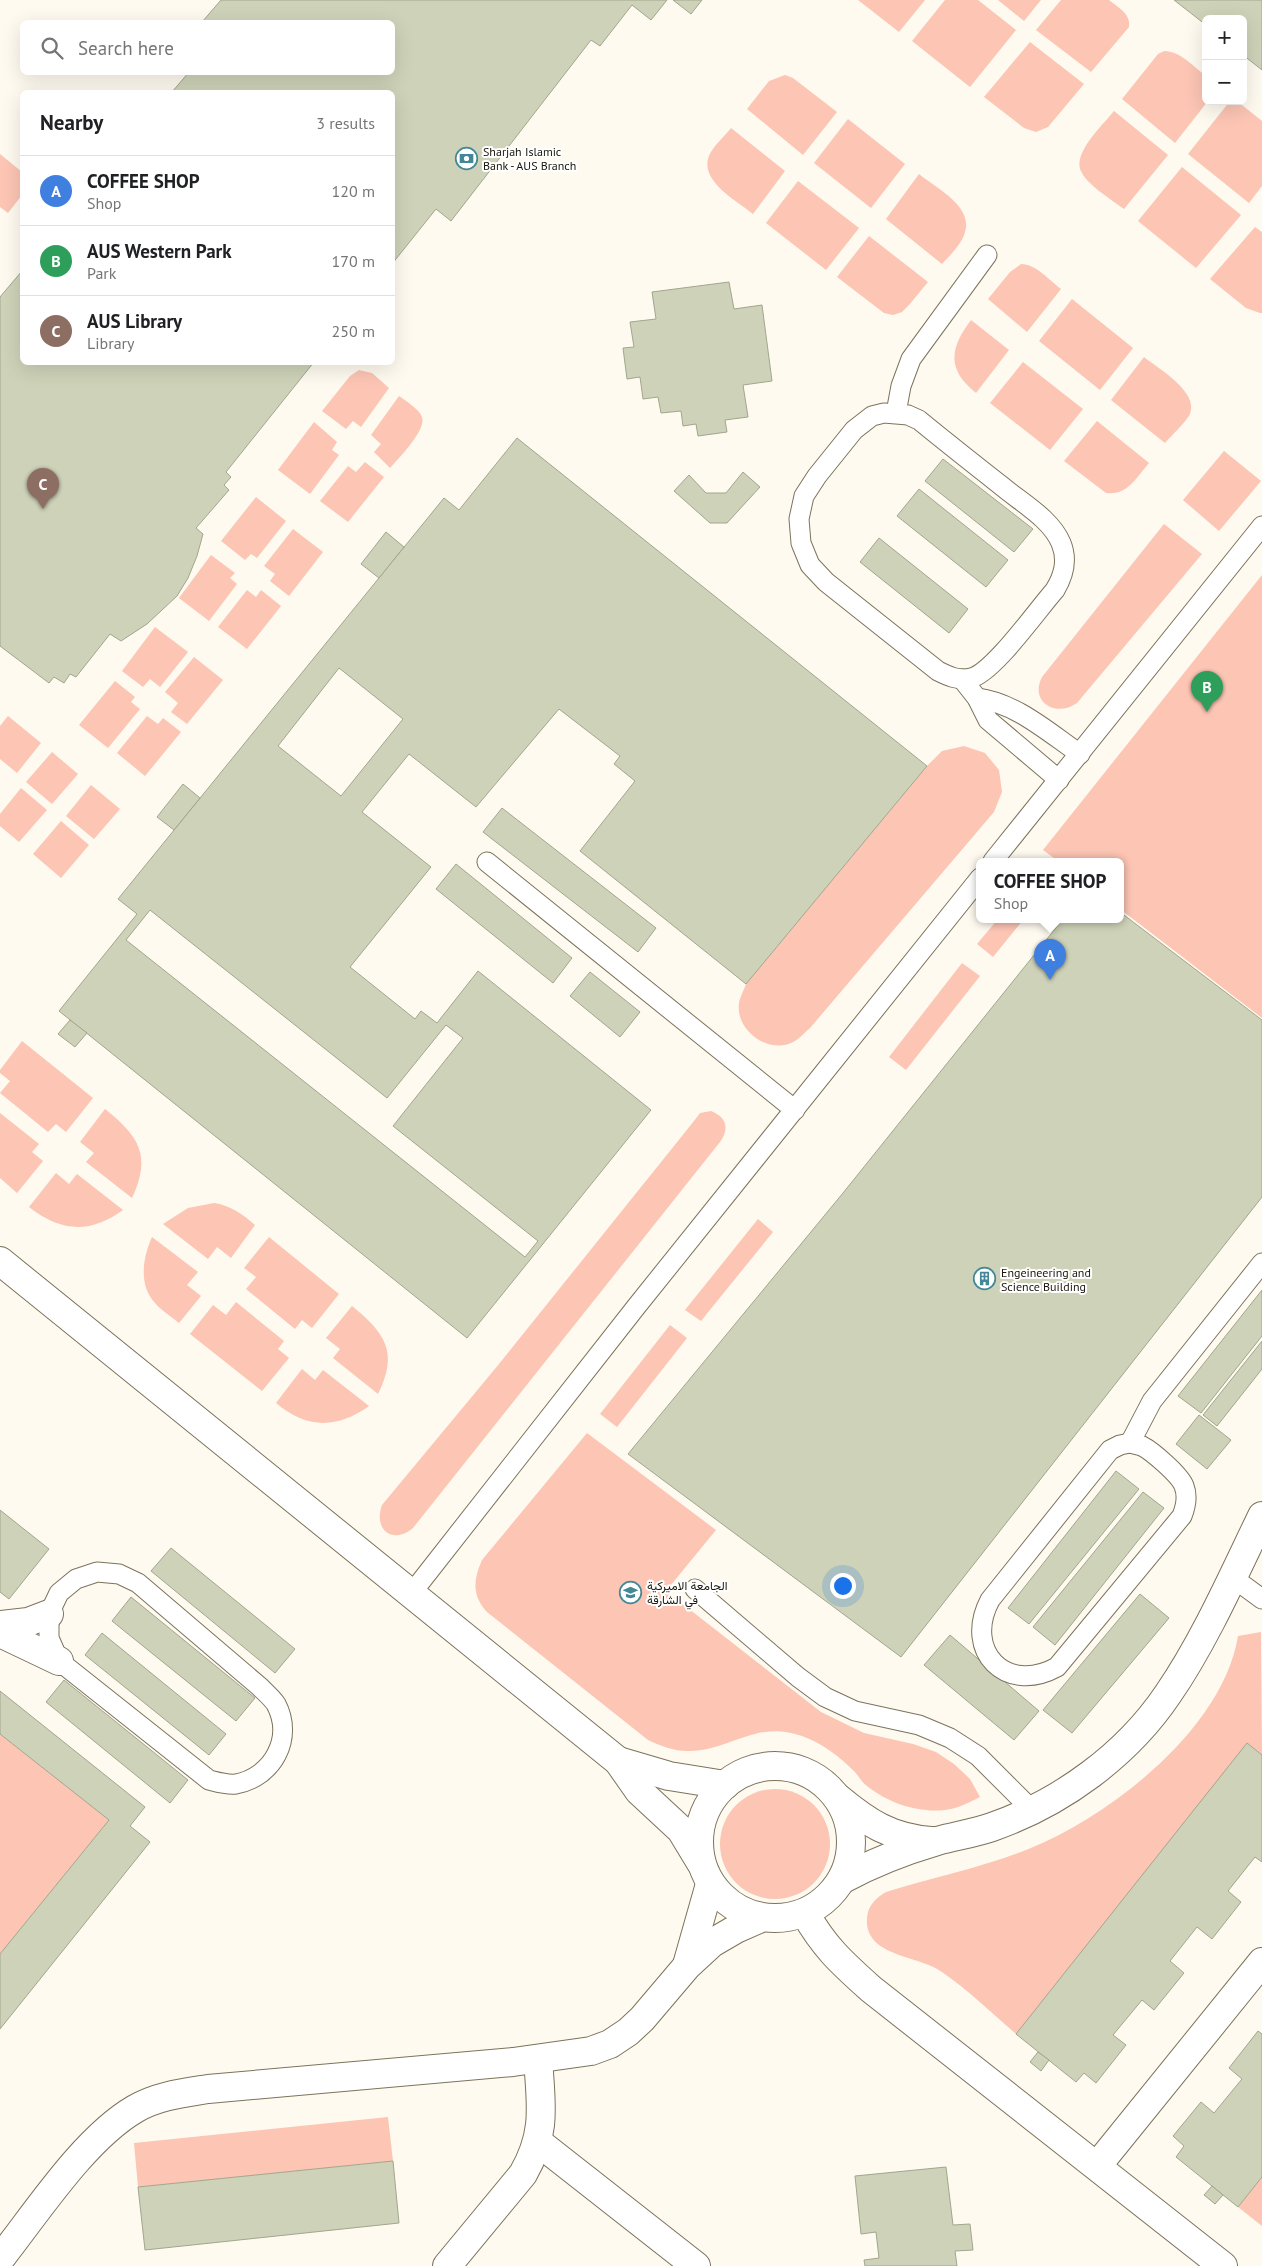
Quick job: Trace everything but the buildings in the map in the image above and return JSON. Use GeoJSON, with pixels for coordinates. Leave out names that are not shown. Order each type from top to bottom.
{"type":"FeatureCollection","features":[{"type":"Feature","properties":{"kind":"street"},"geometry":{"type":"LineString","coordinates":[[0,1261],[618,1761],[639,1791],[681,1830],[706,1874],[724,1900],[742,1911],[761,1918],[783,1918],[805,1913],[833,1893],[842,1879],[851,1852],[849,1823],[837,1797]]}},
{"type":"Feature","properties":{"kind":"street"},"geometry":{"type":"LineString","coordinates":[[842,1879],[872,1863],[938,1841],[992,1827],[1032,1810],[1091,1776],[1133,1738],[1168,1695],[1232,1577],[1262,1516]]}},
{"type":"Feature","properties":{"kind":"street"},"geometry":{"type":"LineString","coordinates":[[0,1625],[28,1622],[49,1614]]}},
{"type":"Feature","properties":{"kind":"street"},"geometry":{"type":"LineString","coordinates":[[0,1633],[59,1661]]}},
{"type":"Feature","properties":{"kind":"street"},"geometry":{"type":"LineString","coordinates":[[618,1761],[669,1776],[725,1784]]}},
{"type":"Feature","properties":{"kind":"street"},"geometry":{"type":"LineString","coordinates":[[687,1966],[706,1874],[698,1840],[702,1818],[712,1798],[725,1784],[757,1768],[784,1767],[810,1774],[824,1784],[859,1816],[883,1830],[910,1839],[938,1841]]}},
{"type":"Feature","properties":{"kind":"street"},"geometry":{"type":"LineString","coordinates":[[805,1913],[817,1935],[833,1955],[871,1989],[1223,2266]]}},
{"type":"Feature","properties":{"kind":"street"},"geometry":{"type":"LineString","coordinates":[[0,2259],[80,2158],[105,2131],[135,2108],[170,2095],[208,2089],[538,2059],[591,2051],[610,2044],[642,2019],[687,1966],[712,1943],[736,1929],[761,1918]]}},
{"type":"Feature","properties":{"kind":"street"},"geometry":{"type":"LineString","coordinates":[[1097,2166],[1262,1962]]}},
{"type":"Feature","properties":{"kind":"street"},"geometry":{"type":"LineString","coordinates":[[447,2266],[523,2174],[538,2142],[541,2102],[538,2059]]}},
{"type":"Feature","properties":{"kind":"street"},"geometry":{"type":"LineString","coordinates":[[538,2142],[696,2266]]}},
{"type":"Feature","properties":{"kind":"lane"},"geometry":{"type":"LineString","coordinates":[[896,413],[901,386],[911,359],[987,255]]}},
{"type":"Feature","properties":{"kind":"lane"},"geometry":{"type":"LineString","coordinates":[[896,413],[919,420],[1044,520],[1061,541],[1065,553],[1062,579],[1055,590],[989,668],[972,678],[949,677],[938,671],[826,582],[810,565],[801,543],[799,519],[804,496],[817,476],[862,422],[872,416],[896,413]]}},
{"type":"Feature","properties":{"kind":"lane"},"geometry":{"type":"LineString","coordinates":[[995,858],[1262,526]]}},
{"type":"Feature","properties":{"kind":"lane"},"geometry":{"type":"LineString","coordinates":[[962,679],[977,698],[988,720],[1059,780]]}},
{"type":"Feature","properties":{"kind":"lane"},"geometry":{"type":"LineString","coordinates":[[977,698],[990,700],[1014,710],[1080,754]]}},
{"type":"Feature","properties":{"kind":"lane"},"geometry":{"type":"LineString","coordinates":[[486,862],[795,1110]]}},
{"type":"Feature","properties":{"kind":"lane"},"geometry":{"type":"LineString","coordinates":[[412,1594],[642,1300],[976,883]]}},
{"type":"Feature","properties":{"kind":"lane"},"geometry":{"type":"LineString","coordinates":[[1130,1443],[1152,1400],[1262,1263]]}},
{"type":"Feature","properties":{"kind":"lane"},"geometry":{"type":"LineString","coordinates":[[1130,1443],[1142,1446],[1178,1475],[1184,1484],[1186,1495],[1186,1506],[1182,1516],[1057,1667],[1044,1674],[1029,1676],[1014,1675],[1000,1668],[989,1657],[982,1644],[980,1628],[983,1613],[990,1600],[1110,1450],[1130,1443]]}},
{"type":"Feature","properties":{"kind":"lane"},"geometry":{"type":"LineString","coordinates":[[97,1572],[118,1574],[138,1584],[260,1686],[275,1703],[283,1723],[281,1745],[272,1764],[254,1778],[234,1784],[209,1780],[59,1661],[49,1638],[49,1614],[59,1593],[76,1579],[97,1572]]}},
{"type":"Feature","properties":{"kind":"lane"},"geometry":{"type":"LineString","coordinates":[[1232,1577],[1262,1599]]}},
{"type":"Feature","properties":{"kind":"lane"},"geometry":{"type":"LineString","coordinates":[[694,1589],[798,1678],[825,1697],[854,1711],[919,1725],[950,1738],[978,1756],[1032,1810]]}},
{"type":"Feature","properties":{"kind":"shaded area"},"geometry":{"type":"Polygon","coordinates":[[[858,0],[925,0],[899,32],[858,0]]]}},
{"type":"Feature","properties":{"kind":"shaded area"},"geometry":{"type":"Polygon","coordinates":[[[945,0],[978,0],[1016,30],[970,87],[912,41],[945,0]]]}},
{"type":"Feature","properties":{"kind":"shaded area"},"geometry":{"type":"Polygon","coordinates":[[[998,0],[1041,0],[1024,21],[998,0]]]}},
{"type":"Feature","properties":{"kind":"shaded area"},"geometry":{"type":"Polygon","coordinates":[[[1061,0],[1109,0],[1124,12],[1128,18],[1129,27],[1091,72],[1036,30],[1061,0]]]}},
{"type":"Feature","properties":{"kind":"shaded area"},"geometry":{"type":"Polygon","coordinates":[[[1030,42],[1084,84],[1048,127],[1036,132],[1024,128],[984,97],[1030,42]]]}},
{"type":"Feature","properties":{"kind":"shaded area"},"geometry":{"type":"Polygon","coordinates":[[[1164,51],[1181,56],[1202,73],[1202,105],[1205,105],[1175,143],[1122,99],[1158,54],[1164,51]]]}},
{"type":"Feature","properties":{"kind":"shaded area"},"geometry":{"type":"Polygon","coordinates":[[[785,75],[793,78],[837,112],[803,155],[747,109],[769,81],[785,75]]]}},
{"type":"Feature","properties":{"kind":"shaded area"},"geometry":{"type":"Polygon","coordinates":[[[1227,105],[1242,105],[1262,121],[1262,186],[1249,203],[1188,154],[1227,105]]]}},
{"type":"Feature","properties":{"kind":"shaded area"},"geometry":{"type":"Polygon","coordinates":[[[1114,111],[1168,155],[1124,209],[1090,183],[1079,166],[1080,158],[1089,140],[1114,111]]]}},
{"type":"Feature","properties":{"kind":"shaded area"},"geometry":{"type":"Polygon","coordinates":[[[848,119],[905,164],[871,208],[814,163],[848,119]]]}},
{"type":"Feature","properties":{"kind":"shaded area"},"geometry":{"type":"Polygon","coordinates":[[[731,128],[785,171],[753,214],[721,190],[709,174],[707,165],[709,156],[731,128]]]}},
{"type":"Feature","properties":{"kind":"shaded area"},"geometry":{"type":"Polygon","coordinates":[[[0,154],[20,170],[20,198],[8,213],[0,207],[0,154]]]}},
{"type":"Feature","properties":{"kind":"shaded area"},"geometry":{"type":"Polygon","coordinates":[[[1182,167],[1241,215],[1196,268],[1138,221],[1182,167]]]}},
{"type":"Feature","properties":{"kind":"shaded area"},"geometry":{"type":"Polygon","coordinates":[[[919,174],[951,198],[964,214],[965,232],[961,241],[942,264],[886,219],[919,174]]]}},
{"type":"Feature","properties":{"kind":"shaded area"},"geometry":{"type":"Polygon","coordinates":[[[798,181],[859,228],[826,270],[766,223],[798,181]]]}},
{"type":"Feature","properties":{"kind":"shaded area"},"geometry":{"type":"Polygon","coordinates":[[[1255,227],[1262,232],[1262,313],[1246,308],[1210,279],[1255,227]]]}},
{"type":"Feature","properties":{"kind":"shaded area"},"geometry":{"type":"Polygon","coordinates":[[[869,236],[928,282],[902,312],[893,315],[884,313],[837,277],[869,236]]]}},
{"type":"Feature","properties":{"kind":"shaded area"},"geometry":{"type":"Polygon","coordinates":[[[1021,264],[1032,267],[1042,273],[1061,289],[1027,332],[988,299],[1010,272],[1021,264]]]}},
{"type":"Feature","properties":{"kind":"shaded area"},"geometry":{"type":"Polygon","coordinates":[[[1072,299],[1133,348],[1100,390],[1039,341],[1072,299]]]}},
{"type":"Feature","properties":{"kind":"shaded area"},"geometry":{"type":"Polygon","coordinates":[[[971,320],[1009,350],[976,393],[960,375],[954,358],[959,340],[971,320]]]}},
{"type":"Feature","properties":{"kind":"shaded area"},"geometry":{"type":"Polygon","coordinates":[[[1144,357],[1183,389],[1189,398],[1191,406],[1188,417],[1165,443],[1111,400],[1144,357]]]}},
{"type":"Feature","properties":{"kind":"shaded area"},"geometry":{"type":"Polygon","coordinates":[[[1023,362],[1083,409],[1050,450],[990,403],[1023,362]]]}},
{"type":"Feature","properties":{"kind":"shaded area"},"geometry":{"type":"Polygon","coordinates":[[[359,370],[372,373],[389,388],[361,427],[353,421],[346,429],[322,411],[350,376],[359,370]]]}},
{"type":"Feature","properties":{"kind":"shaded area"},"geometry":{"type":"Polygon","coordinates":[[[399,396],[418,411],[422,417],[422,422],[416,436],[390,468],[374,452],[381,444],[371,435],[399,396]]]}},
{"type":"Feature","properties":{"kind":"shaded area"},"geometry":{"type":"Polygon","coordinates":[[[1097,421],[1149,463],[1126,489],[1120,492],[1106,493],[1064,461],[1097,421]]]}},
{"type":"Feature","properties":{"kind":"shaded area"},"geometry":{"type":"Polygon","coordinates":[[[314,422],[337,442],[332,450],[339,455],[310,494],[278,470],[314,422]]]}},
{"type":"Feature","properties":{"kind":"shaded area"},"geometry":{"type":"Polygon","coordinates":[[[1224,451],[1261,481],[1219,531],[1183,500],[1224,451]]]}},
{"type":"Feature","properties":{"kind":"shaded area"},"geometry":{"type":"Polygon","coordinates":[[[365,462],[384,477],[348,522],[320,501],[348,466],[356,472],[365,462]]]}},
{"type":"Feature","properties":{"kind":"shaded area"},"geometry":{"type":"Polygon","coordinates":[[[256,497],[286,521],[257,558],[251,554],[245,560],[221,541],[256,497]]]}},
{"type":"Feature","properties":{"kind":"shaded area"},"geometry":{"type":"Polygon","coordinates":[[[1164,524],[1202,554],[1077,703],[1061,709],[1047,705],[1039,694],[1042,677],[1164,524]]]}},
{"type":"Feature","properties":{"kind":"shaded area"},"geometry":{"type":"Polygon","coordinates":[[[293,529],[323,552],[289,596],[270,581],[275,574],[264,566],[293,529]]]}},
{"type":"Feature","properties":{"kind":"shaded area"},"geometry":{"type":"Polygon","coordinates":[[[211,555],[235,573],[230,578],[237,584],[209,621],[179,598],[211,555]]]}},
{"type":"Feature","properties":{"kind":"shaded area"},"geometry":{"type":"Polygon","coordinates":[[[1262,575],[1262,1018],[1124,912],[1124,858],[1054,858],[1043,850],[1262,575]]]}},
{"type":"Feature","properties":{"kind":"shaded area"},"geometry":{"type":"Polygon","coordinates":[[[247,590],[256,597],[261,590],[281,606],[247,649],[218,627],[247,590]]]}},
{"type":"Feature","properties":{"kind":"shaded area"},"geometry":{"type":"Polygon","coordinates":[[[155,627],[188,652],[160,687],[150,679],[143,687],[122,671],[155,627]]]}},
{"type":"Feature","properties":{"kind":"shaded area"},"geometry":{"type":"Polygon","coordinates":[[[194,657],[223,680],[187,724],[171,712],[178,703],[165,692],[194,657]]]}},
{"type":"Feature","properties":{"kind":"shaded area"},"geometry":{"type":"Polygon","coordinates":[[[115,681],[135,697],[131,702],[140,709],[108,748],[79,725],[115,681]]]}},
{"type":"Feature","properties":{"kind":"shaded area"},"geometry":{"type":"Polygon","coordinates":[[[8,716],[41,743],[17,773],[0,759],[0,726],[8,716]]]}},
{"type":"Feature","properties":{"kind":"shaded area"},"geometry":{"type":"Polygon","coordinates":[[[147,716],[158,724],[163,718],[181,732],[145,776],[117,753],[147,716]]]}},
{"type":"Feature","properties":{"kind":"shaded area"},"geometry":{"type":"Polygon","coordinates":[[[964,746],[985,753],[999,770],[1002,792],[994,812],[810,1028],[797,1040],[785,1045],[765,1043],[756,1038],[748,1031],[739,1013],[739,1003],[746,984],[927,766],[942,751],[964,746]]]}},
{"type":"Feature","properties":{"kind":"shaded area"},"geometry":{"type":"Polygon","coordinates":[[[52,752],[78,774],[52,804],[26,782],[52,752]]]}},
{"type":"Feature","properties":{"kind":"shaded area"},"geometry":{"type":"Polygon","coordinates":[[[91,785],[120,809],[94,839],[66,816],[91,785]]]}},
{"type":"Feature","properties":{"kind":"shaded area"},"geometry":{"type":"Polygon","coordinates":[[[21,788],[47,810],[19,842],[0,826],[0,814],[21,788]]]}},
{"type":"Feature","properties":{"kind":"shaded area"},"geometry":{"type":"Polygon","coordinates":[[[61,821],[89,845],[61,878],[33,854],[61,821]]]}},
{"type":"Feature","properties":{"kind":"shaded area"},"geometry":{"type":"Polygon","coordinates":[[[995,923],[1021,923],[993,957],[977,944],[995,923]]]}},
{"type":"Feature","properties":{"kind":"shaded area"},"geometry":{"type":"Polygon","coordinates":[[[962,963],[980,976],[906,1070],[889,1057],[962,963]]]}},
{"type":"Feature","properties":{"kind":"shaded area"},"geometry":{"type":"Polygon","coordinates":[[[22,1041],[93,1098],[66,1132],[56,1124],[48,1132],[0,1093],[10,1081],[0,1073],[0,1070],[22,1041]]]}},
{"type":"Feature","properties":{"kind":"shaded area"},"geometry":{"type":"Polygon","coordinates":[[[105,1109],[126,1128],[139,1148],[141,1170],[132,1198],[86,1162],[94,1153],[80,1142],[105,1109]]]}},
{"type":"Feature","properties":{"kind":"shaded area"},"geometry":{"type":"Polygon","coordinates":[[[711,1111],[720,1116],[725,1124],[725,1132],[720,1142],[413,1528],[406,1533],[398,1535],[392,1535],[387,1532],[380,1522],[382,1505],[499,1364],[700,1113],[711,1111]]]}},
{"type":"Feature","properties":{"kind":"shaded area"},"geometry":{"type":"Polygon","coordinates":[[[0,1113],[39,1144],[32,1152],[43,1161],[17,1193],[0,1178],[0,1113]]]}},
{"type":"Feature","properties":{"kind":"shaded area"},"geometry":{"type":"Polygon","coordinates":[[[56,1173],[69,1184],[77,1174],[123,1210],[99,1223],[76,1227],[64,1225],[41,1215],[29,1207],[56,1173]]]}},
{"type":"Feature","properties":{"kind":"shaded area"},"geometry":{"type":"Polygon","coordinates":[[[214,1203],[236,1211],[255,1225],[231,1258],[217,1247],[208,1259],[163,1224],[188,1208],[214,1203]]]}},
{"type":"Feature","properties":{"kind":"shaded area"},"geometry":{"type":"Polygon","coordinates":[[[758,1219],[773,1232],[701,1321],[685,1310],[758,1219]]]}},
{"type":"Feature","properties":{"kind":"shaded area"},"geometry":{"type":"Polygon","coordinates":[[[152,1237],[198,1272],[187,1285],[201,1296],[179,1323],[155,1303],[146,1288],[144,1271],[146,1253],[152,1237]]]}},
{"type":"Feature","properties":{"kind":"shaded area"},"geometry":{"type":"Polygon","coordinates":[[[269,1237],[339,1294],[312,1328],[302,1320],[295,1329],[246,1289],[256,1277],[244,1268],[269,1237]]]}},
{"type":"Feature","properties":{"kind":"shaded area"},"geometry":{"type":"Polygon","coordinates":[[[236,1302],[284,1341],[278,1349],[289,1358],[262,1391],[190,1334],[213,1305],[226,1315],[236,1302]]]}},
{"type":"Feature","properties":{"kind":"shaded area"},"geometry":{"type":"Polygon","coordinates":[[[352,1306],[373,1325],[385,1344],[388,1355],[387,1366],[378,1394],[333,1358],[340,1349],[326,1338],[352,1306]]]}},
{"type":"Feature","properties":{"kind":"shaded area"},"geometry":{"type":"Polygon","coordinates":[[[670,1325],[687,1338],[617,1427],[600,1414],[670,1325]]]}},
{"type":"Feature","properties":{"kind":"shaded area"},"geometry":{"type":"Polygon","coordinates":[[[302,1369],[315,1380],[323,1370],[369,1406],[345,1419],[322,1423],[299,1418],[288,1412],[276,1403],[302,1369]]]}},
{"type":"Feature","properties":{"kind":"shaded area"},"geometry":{"type":"Polygon","coordinates":[[[587,1433],[716,1530],[666,1591],[821,1712],[864,1733],[913,1744],[936,1752],[954,1764],[970,1779],[980,1797],[959,1807],[945,1810],[924,1810],[904,1806],[875,1792],[849,1766],[824,1747],[802,1736],[786,1732],[771,1731],[757,1734],[703,1750],[683,1751],[662,1746],[648,1740],[487,1612],[476,1594],[477,1574],[482,1560],[587,1433]]]}},
{"type":"Feature","properties":{"kind":"shaded area"},"geometry":{"type":"Polygon","coordinates":[[[1261,1632],[1262,1755],[1248,1744],[1016,2034],[971,1994],[942,1972],[932,1966],[883,1948],[874,1940],[868,1931],[867,1918],[869,1909],[873,1902],[886,1892],[978,1866],[1031,1848],[1063,1833],[1129,1790],[1160,1764],[1188,1735],[1211,1703],[1228,1670],[1238,1636],[1261,1632]]]}},
{"type":"Feature","properties":{"kind":"shaded area"},"geometry":{"type":"Polygon","coordinates":[[[0,1734],[109,1820],[0,1954],[0,1734]]]}},
{"type":"Feature","properties":{"kind":"shaded area"},"geometry":{"type":"Polygon","coordinates":[[[775,1789],[796,1793],[814,1805],[826,1823],[830,1844],[826,1865],[814,1883],[796,1895],[775,1899],[754,1895],[736,1883],[724,1865],[720,1844],[724,1823],[736,1805],[754,1793],[775,1789]]]}},
{"type":"Feature","properties":{"kind":"shaded area"},"geometry":{"type":"Polygon","coordinates":[[[388,2117],[393,2161],[138,2187],[134,2143],[388,2117]]]}},
{"type":"Feature","properties":{"kind":"shaded area"},"geometry":{"type":"Polygon","coordinates":[[[1262,2177],[1262,2226],[1238,2207],[1262,2177]]]}},
{"type":"Feature","properties":{"kind":"place","name":"Sharjah Islamic Bank - AUS Branch"},"geometry":{"type":"Point","coordinates":[467,158]}},
{"type":"Feature","properties":{"kind":"place","name":"AUS Library"},"geometry":{"type":"Point","coordinates":[43,509]}},
{"type":"Feature","properties":{"kind":"place","name":"AUS Western Park"},"geometry":{"type":"Point","coordinates":[1207,712]}},
{"type":"Feature","properties":{"kind":"place","name":"COFFEE SHOP"},"geometry":{"type":"Point","coordinates":[1050,980]}},
{"type":"Feature","properties":{"kind":"place","name":"Engeineering and Science Building"},"geometry":{"type":"Point","coordinates":[985,1279]}},
{"type":"Feature","properties":{"kind":"place","name":"الجامعة الاميركية في الشارقة"},"geometry":{"type":"Point","coordinates":[631,1592]}}]}
